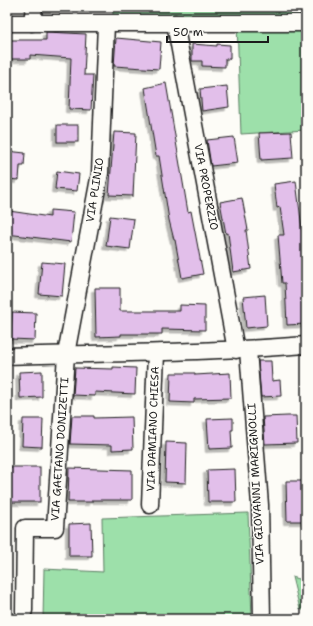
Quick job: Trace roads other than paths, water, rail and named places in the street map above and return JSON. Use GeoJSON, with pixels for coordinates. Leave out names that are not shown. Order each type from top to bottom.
{"type":"FeatureCollection","features":[{"type":"Feature","properties":{"kind":"street"},"geometry":{"type":"LineString","coordinates":[[7,23],[33,15],[106,24],[306,23]]}},
{"type":"Feature","properties":{"kind":"street","name":"VIA PROPERZIO"},"geometry":{"type":"LineString","coordinates":[[175,23],[242,350]]}},
{"type":"Feature","properties":{"kind":"street","name":"VIA PLINIO"},"geometry":{"type":"LineString","coordinates":[[66,354],[100,173],[106,24]]}},
{"type":"Feature","properties":{"kind":"street","name":"VIA DAMIANO CHIESA"},"geometry":{"type":"LineString","coordinates":[[7,356],[66,354],[156,354],[306,345]]}},
{"type":"Feature","properties":{"kind":"street","name":"VIA GIOVANNI MARIGNOLLI"},"geometry":{"type":"LineString","coordinates":[[242,350],[260,505],[262,619]]}},
{"type":"Feature","properties":{"kind":"street","name":"VIA GAETANO DONIZETTI"},"geometry":{"type":"LineString","coordinates":[[24,611],[25,528],[55,528],[66,354]]}},
{"type":"Feature","properties":{"kind":"street","name":"VIA DAMIANO CHIESA"},"geometry":{"type":"LineString","coordinates":[[150,505],[156,354]]}}]}
